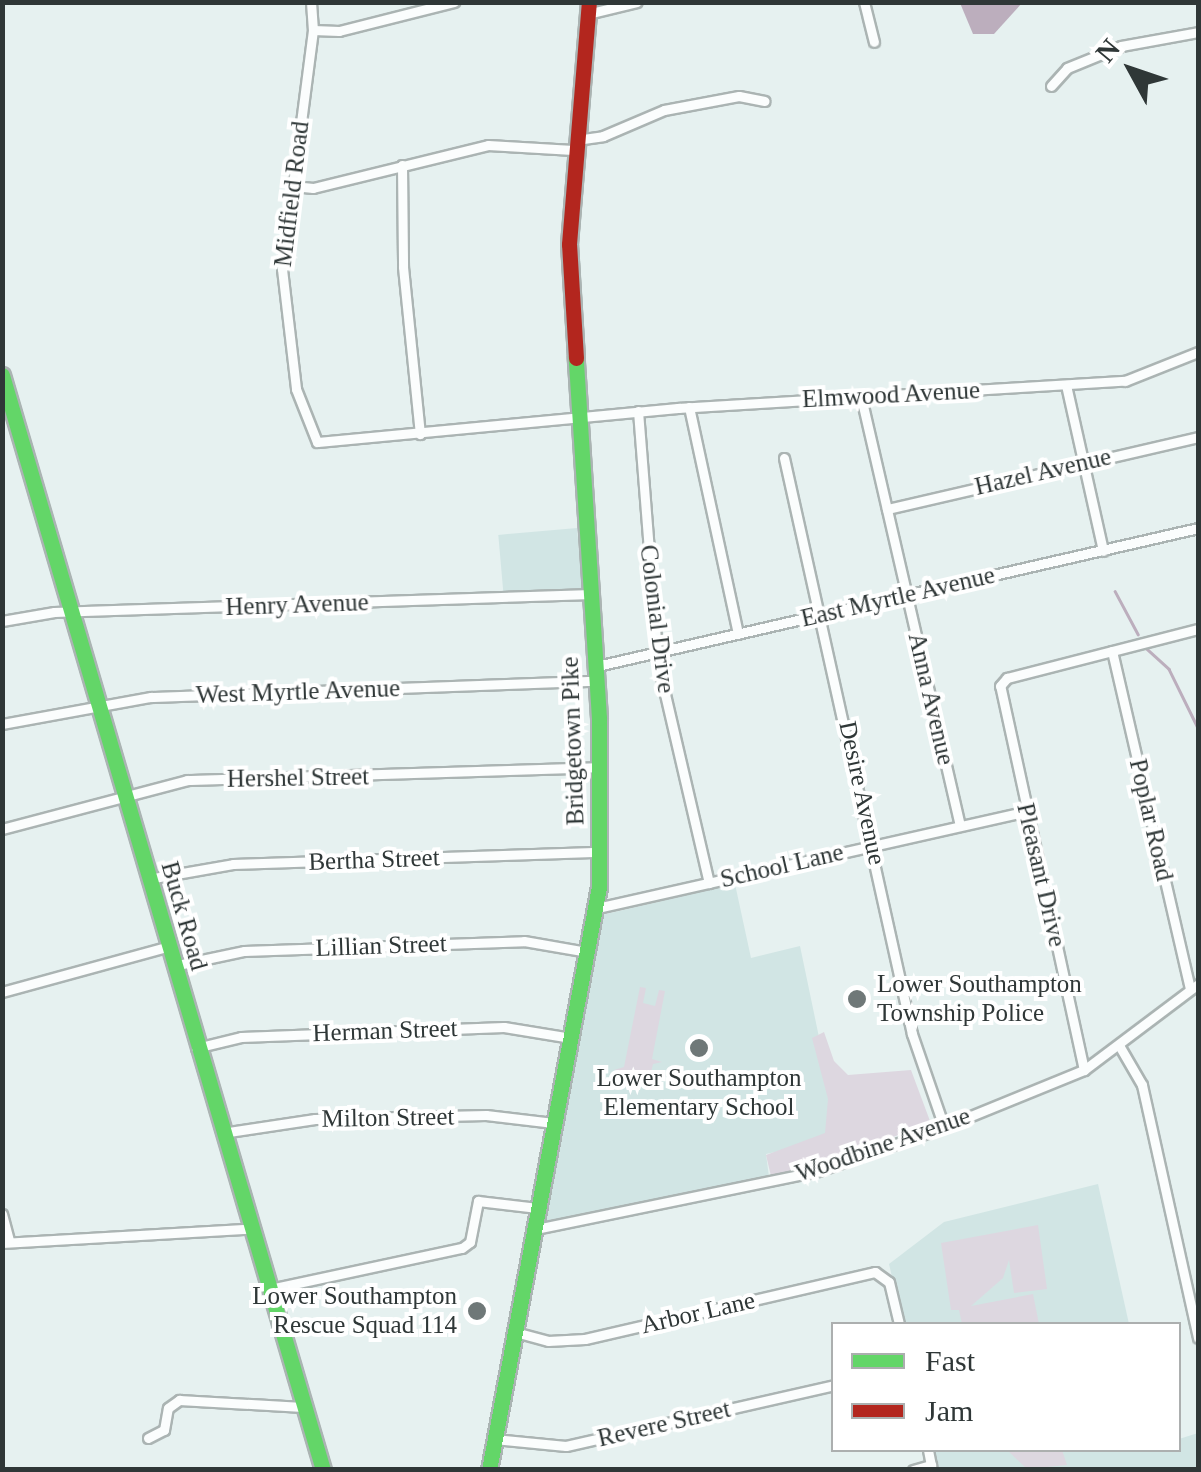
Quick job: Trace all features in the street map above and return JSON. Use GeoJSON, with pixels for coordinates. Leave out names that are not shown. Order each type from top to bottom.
{"type":"FeatureCollection","features":[{"type":"Feature","properties":{"kind":"main road","name":"Bridgetown Pike"},"geometry":{"type":"LineString","coordinates":[[489,1470],[590,952],[601,852],[597,673],[577,416],[569,244],[573,145],[588,8]]}},
{"type":"Feature","properties":{"kind":"main road","name":"Buck Road"},"geometry":{"type":"LineString","coordinates":[[2,375],[220,1134],[323,1470]]}},
{"type":"Feature","properties":{"kind":"street","name":"Midfield Road"},"geometry":{"type":"LineString","coordinates":[[311,2],[313,30],[282,253],[285,316],[296,389],[315,441]]}},
{"type":"Feature","properties":{"kind":"street"},"geometry":{"type":"LineString","coordinates":[[313,30],[339,31],[454,2]]}},
{"type":"Feature","properties":{"kind":"street"},"geometry":{"type":"LineString","coordinates":[[588,8],[638,2]]}},
{"type":"Feature","properties":{"kind":"street"},"geometry":{"type":"LineString","coordinates":[[864,2],[874,42]]}},
{"type":"Feature","properties":{"kind":"street"},"geometry":{"type":"LineString","coordinates":[[1051,86],[1067,68],[1120,46],[1198,32]]}},
{"type":"Feature","properties":{"kind":"street"},"geometry":{"type":"LineString","coordinates":[[292,186],[313,188],[488,145],[573,145],[664,110],[738,96],[765,102]]}},
{"type":"Feature","properties":{"kind":"street"},"geometry":{"type":"LineString","coordinates":[[402,165],[403,268],[420,434]]}},
{"type":"Feature","properties":{"kind":"street","name":"Elmwood Avenue"},"geometry":{"type":"LineString","coordinates":[[315,441],[689,407],[1126,381],[1198,352]]}},
{"type":"Feature","properties":{"kind":"street"},"geometry":{"type":"LineString","coordinates":[[1066,385],[1103,551]]}},
{"type":"Feature","properties":{"kind":"street","name":"Anna Avenue"},"geometry":{"type":"LineString","coordinates":[[861,397],[960,826]]}},
{"type":"Feature","properties":{"kind":"street"},"geometry":{"type":"LineString","coordinates":[[689,407],[738,634]]}},
{"type":"Feature","properties":{"kind":"street","name":"Colonial Drive"},"geometry":{"type":"LineString","coordinates":[[638,411],[657,652],[709,883]]}},
{"type":"Feature","properties":{"kind":"street","name":"Hazel Avenue"},"geometry":{"type":"LineString","coordinates":[[887,509],[1198,437]]}},
{"type":"Feature","properties":{"kind":"street","name":"Desire Avenue"},"geometry":{"type":"LineString","coordinates":[[784,458],[912,1034],[944,1127]]}},
{"type":"Feature","properties":{"kind":"street","name":"East Myrtle Avenue"},"geometry":{"type":"LineString","coordinates":[[597,673],[657,652],[1198,528]]}},
{"type":"Feature","properties":{"kind":"street","name":"Henry Avenue"},"geometry":{"type":"LineString","coordinates":[[2,621],[70,612],[592,594]]}},
{"type":"Feature","properties":{"kind":"street"},"geometry":{"type":"LineString","coordinates":[[1112,651],[1198,629]]}},
{"type":"Feature","properties":{"kind":"street","name":"Pleasant Drive"},"geometry":{"type":"LineString","coordinates":[[1084,1070],[1026,811],[1003,681],[1112,651]]}},
{"type":"Feature","properties":{"kind":"street","name":"Poplar Road"},"geometry":{"type":"LineString","coordinates":[[1112,651],[1194,987]]}},
{"type":"Feature","properties":{"kind":"street","name":"West Myrtle Avenue"},"geometry":{"type":"LineString","coordinates":[[2,724],[76,706],[99,708],[151,697],[597,673]]}},
{"type":"Feature","properties":{"kind":"street","name":"Hershel Street"},"geometry":{"type":"LineString","coordinates":[[2,829],[187,780],[600,767]]}},
{"type":"Feature","properties":{"kind":"street","name":"School Lane"},"geometry":{"type":"LineString","coordinates":[[597,908],[1026,811]]}},
{"type":"Feature","properties":{"kind":"street","name":"Bertha Street"},"geometry":{"type":"LineString","coordinates":[[148,879],[232,864],[601,852]]}},
{"type":"Feature","properties":{"kind":"street","name":"Lillian Street"},"geometry":{"type":"LineString","coordinates":[[173,966],[222,953],[284,949],[524,941],[590,952]]}},
{"type":"Feature","properties":{"kind":"street"},"geometry":{"type":"LineString","coordinates":[[2,992],[168,947]]}},
{"type":"Feature","properties":{"kind":"street","name":"Woodbine Avenue"},"geometry":{"type":"LineString","coordinates":[[536,1229],[818,1171],[944,1127],[1084,1070],[1120,1047],[1194,987]]}},
{"type":"Feature","properties":{"kind":"street","name":"Herman Street"},"geometry":{"type":"LineString","coordinates":[[196,1048],[242,1037],[504,1027],[574,1038]]}},
{"type":"Feature","properties":{"kind":"street"},"geometry":{"type":"LineString","coordinates":[[1120,1047],[1142,1085],[1198,1338]]}},
{"type":"Feature","properties":{"kind":"street","name":"Milton Street"},"geometry":{"type":"LineString","coordinates":[[220,1134],[315,1119],[503,1115],[557,1123]]}},
{"type":"Feature","properties":{"kind":"street"},"geometry":{"type":"LineString","coordinates":[[267,1290],[462,1248],[470,1242],[478,1201],[540,1208]]}},
{"type":"Feature","properties":{"kind":"street"},"geometry":{"type":"LineString","coordinates":[[2,1214],[6,1242],[248,1229]]}},
{"type":"Feature","properties":{"kind":"street","name":"Arbor Lane"},"geometry":{"type":"LineString","coordinates":[[515,1332],[548,1341],[585,1339],[881,1274],[890,1286],[899,1322]]}},
{"type":"Feature","properties":{"kind":"street","name":"Revere Street"},"geometry":{"type":"LineString","coordinates":[[494,1439],[566,1446],[831,1386]]}},
{"type":"Feature","properties":{"kind":"street"},"geometry":{"type":"LineString","coordinates":[[148,1438],[164,1430],[168,1408],[179,1400],[303,1407]]}},
{"type":"Feature","properties":{"kind":"street"},"geometry":{"type":"LineString","coordinates":[[914,1470],[932,1467]]}},
{"type":"Feature","properties":{"kind":"shaded area"},"geometry":{"type":"Polygon","coordinates":[[[960,2],[1022,3],[994,34],[973,34],[960,2]]]}},
{"type":"Feature","properties":{"kind":"shaded area"},"geometry":{"type":"Polygon","coordinates":[[[577,528],[582,590],[504,597],[498,535],[577,528]]]}},
{"type":"Feature","properties":{"kind":"shaded area","name":"Lower Southampton Elementary School"},"geometry":{"type":"Polygon","coordinates":[[[735,884],[751,958],[800,946],[840,1138],[766,1154],[769,1177],[541,1224],[602,915],[735,884]]]}},
{"type":"Feature","properties":{"kind":"shaded area"},"geometry":{"type":"Polygon","coordinates":[[[640,987],[646,988],[643,1003],[655,1006],[659,990],[665,991],[652,1059],[662,1062],[653,1064],[650,1077],[614,1070],[624,1067],[640,987]]]}},
{"type":"Feature","properties":{"kind":"shaded area"},"geometry":{"type":"Polygon","coordinates":[[[824,1032],[834,1061],[848,1075],[911,1070],[930,1121],[848,1157],[771,1176],[766,1155],[825,1133],[828,1099],[812,1038],[824,1032]]]}},
{"type":"Feature","properties":{"kind":"shaded area"},"geometry":{"type":"Polygon","coordinates":[[[1098,1184],[1129,1322],[903,1322],[889,1264],[944,1222],[1098,1184]]]}},
{"type":"Feature","properties":{"kind":"shaded area"},"geometry":{"type":"Polygon","coordinates":[[[1038,1225],[1047,1289],[1014,1293],[1009,1260],[1003,1278],[971,1306],[1033,1294],[1039,1322],[962,1322],[959,1310],[951,1310],[941,1243],[1038,1225]]]}},
{"type":"Feature","properties":{"kind":"shaded area"},"geometry":{"type":"Polygon","coordinates":[[[1198,1433],[1198,1469],[936,1469],[932,1452],[1181,1452],[1181,1438],[1198,1433]]]}},
{"type":"Feature","properties":{"kind":"shaded area"},"geometry":{"type":"Polygon","coordinates":[[[1009,1452],[1063,1452],[1067,1465],[1027,1469],[1009,1452]]]}},
{"type":"Feature","properties":{"kind":"waterway"},"geometry":{"type":"LineString","coordinates":[[1115,591],[1138,634]]}},
{"type":"Feature","properties":{"kind":"waterway"},"geometry":{"type":"LineString","coordinates":[[1146,648],[1169,669],[1198,728]]}},
{"type":"Feature","properties":{"kind":"traffic: fast"},"geometry":{"type":"LineString","coordinates":[[489,1470],[599,887],[599,718],[576,358]]}},
{"type":"Feature","properties":{"kind":"traffic: fast"},"geometry":{"type":"LineString","coordinates":[[2,375],[323,1470]]}},
{"type":"Feature","properties":{"kind":"traffic: jam"},"geometry":{"type":"LineString","coordinates":[[576,358],[569,244],[589,2]]}},
{"type":"Feature","properties":{"kind":"place","name":"Lower Southampton Township Police"},"geometry":{"type":"Point","coordinates":[857,999]}},
{"type":"Feature","properties":{"kind":"place","name":"Lower Southampton Elementary School"},"geometry":{"type":"Point","coordinates":[699,1048]}},
{"type":"Feature","properties":{"kind":"place","name":"Lower Southampton Rescue Squad 114"},"geometry":{"type":"Point","coordinates":[477,1311]}}]}
